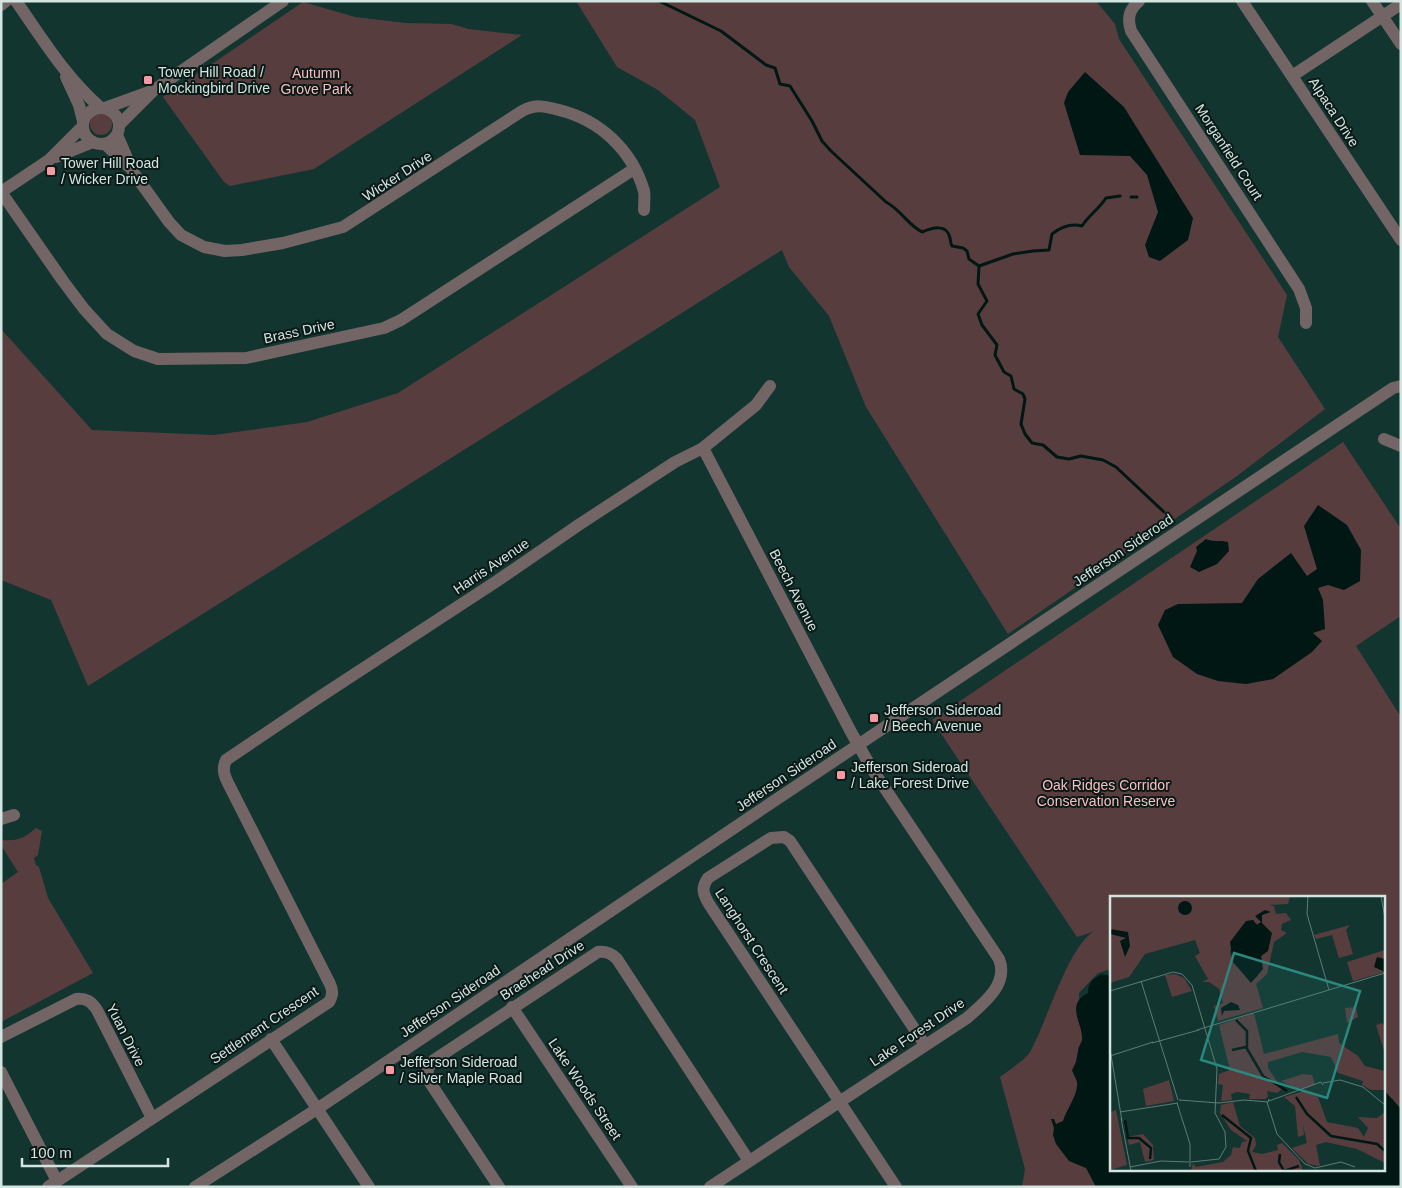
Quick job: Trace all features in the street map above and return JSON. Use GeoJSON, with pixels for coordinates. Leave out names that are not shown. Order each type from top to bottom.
{"type":"FeatureCollection","features":[{"type":"Feature","properties":{"kind":"street"},"geometry":{"type":"LineString","coordinates":[[1,5],[6,1]]}},
{"type":"Feature","properties":{"kind":"street"},"geometry":{"type":"LineString","coordinates":[[16,1],[60,64],[90,98],[115,114],[118,130]]}},
{"type":"Feature","properties":{"kind":"street"},"geometry":{"type":"LineString","coordinates":[[49,160],[114,139],[118,130],[154,90],[283,1]]}},
{"type":"Feature","properties":{"kind":"street","name":"Morganfield Court"},"geometry":{"type":"LineString","coordinates":[[1139,1],[1131,8],[1129,16],[1131,31],[1299,289],[1306,308],[1306,323]]}},
{"type":"Feature","properties":{"kind":"street","name":"Alpaca Drive"},"geometry":{"type":"LineString","coordinates":[[1242,1],[1401,240]]}},
{"type":"Feature","properties":{"kind":"street"},"geometry":{"type":"LineString","coordinates":[[1372,1],[1401,44]]}},
{"type":"Feature","properties":{"kind":"street"},"geometry":{"type":"LineString","coordinates":[[1292,76],[1401,4]]}},
{"type":"Feature","properties":{"kind":"street"},"geometry":{"type":"LineString","coordinates":[[60,64],[79,105],[85,134],[99,143]]}},
{"type":"Feature","properties":{"kind":"street"},"geometry":{"type":"LineString","coordinates":[[1,192],[49,160],[83,124],[90,112],[154,90]]}},
{"type":"Feature","properties":{"kind":"street","name":"Wicker Drive"},"geometry":{"type":"LineString","coordinates":[[99,143],[133,172],[169,222],[181,235],[204,247],[225,251],[283,243],[343,227],[532,106],[552,108],[576,114],[590,122],[620,146],[628,156],[644,192],[644,210]]}},
{"type":"Feature","properties":{"kind":"street","name":"Wicker Drive"},"geometry":{"type":"LineString","coordinates":[[118,130],[133,172]]}},
{"type":"Feature","properties":{"kind":"street","name":"Brass Drive"},"geometry":{"type":"LineString","coordinates":[[1,192],[84,309],[107,334],[134,351],[158,359],[233,359],[246,358],[384,328],[401,320],[634,169]]}},
{"type":"Feature","properties":{"kind":"street","name":"Jefferson Sideroad"},"geometry":{"type":"LineString","coordinates":[[195,1187],[318,1109],[1398,384]]}},
{"type":"Feature","properties":{"kind":"street","name":"Harris Avenue"},"geometry":{"type":"LineString","coordinates":[[224,766],[226,760],[234,754],[497,581],[580,524],[675,462],[703,448],[756,405],[770,386]]}},
{"type":"Feature","properties":{"kind":"street"},"geometry":{"type":"LineString","coordinates":[[1384,440],[1401,446]]}},
{"type":"Feature","properties":{"kind":"street","name":"Beech Avenue"},"geometry":{"type":"LineString","coordinates":[[703,448],[858,745]]}},
{"type":"Feature","properties":{"kind":"street","name":"Lake Forest Drive"},"geometry":{"type":"LineString","coordinates":[[710,1187],[967,1018],[988,998],[1001,978],[1002,966],[999,959],[858,745]]}},
{"type":"Feature","properties":{"kind":"street","name":"Settlement Crescent"},"geometry":{"type":"LineString","coordinates":[[53,1184],[329,1002],[333,996],[332,990],[228,783],[224,774],[224,766]]}},
{"type":"Feature","properties":{"kind":"street"},"geometry":{"type":"LineString","coordinates":[[1,819],[14,815]]}},
{"type":"Feature","properties":{"kind":"street","name":"Langhorst Crescent"},"geometry":{"type":"LineString","coordinates":[[840,1102],[709,904],[703,889],[704,883],[708,878],[771,838],[784,837],[790,842],[925,1045]]}},
{"type":"Feature","properties":{"kind":"street","name":"Braehead Drive"},"geometry":{"type":"LineString","coordinates":[[499,1187],[429,1081],[427,1070],[434,1060],[512,1007],[598,952],[605,951],[612,954],[749,1161]]}},
{"type":"Feature","properties":{"kind":"street","name":"Yuan Drive"},"geometry":{"type":"LineString","coordinates":[[1,1037],[76,999],[83,998],[89,1000],[97,1010],[152,1118]]}},
{"type":"Feature","properties":{"kind":"street","name":"Lake Woods Street"},"geometry":{"type":"LineString","coordinates":[[512,1007],[632,1187]]}},
{"type":"Feature","properties":{"kind":"street"},"geometry":{"type":"LineString","coordinates":[[271,1039],[369,1187]]}},
{"type":"Feature","properties":{"kind":"street"},"geometry":{"type":"LineString","coordinates":[[1,1072],[53,1184]]}},
{"type":"Feature","properties":{"kind":"street"},"geometry":{"type":"LineString","coordinates":[[840,1102],[896,1187]]}},
{"type":"Feature","properties":{"kind":"green space"},"geometry":{"type":"Polygon","coordinates":[[[576,1],[1096,1],[1115,24],[1119,39],[1287,295],[1278,337],[1325,409],[1237,476],[1008,634],[866,407],[829,316],[789,267],[782,250],[88,686],[51,600],[1,580],[1,329],[92,430],[214,435],[307,422],[398,393],[720,187],[695,120],[658,90],[617,67],[576,1]]]}},
{"type":"Feature","properties":{"kind":"green space","name":"Autumn Grove Park"},"geometry":{"type":"Polygon","coordinates":[[[303,2],[355,17],[406,23],[451,24],[469,29],[522,35],[314,169],[230,186],[224,182],[163,97],[303,2]]]}},
{"type":"Feature","properties":{"kind":"green space"},"geometry":{"type":"Polygon","coordinates":[[[101,113],[109,116],[112,124],[109,132],[101,135],[93,132],[90,124],[93,116],[101,113]]]}},
{"type":"Feature","properties":{"kind":"green space","name":"Oak Ridges Corridor Conservation Reserve"},"geometry":{"type":"Polygon","coordinates":[[[1343,442],[1401,529],[1401,616],[1356,646],[1401,717],[1401,1121],[1393,1099],[1384,1096],[1384,896],[1110,896],[1110,969],[1098,973],[1079,993],[1081,1029],[1089,1061],[1104,1187],[1022,1187],[1025,1169],[1000,1077],[1030,1052],[1066,970],[1084,941],[1093,932],[1077,937],[932,720],[1343,442]]]}},
{"type":"Feature","properties":{"kind":"green space"},"geometry":{"type":"Polygon","coordinates":[[[36,828],[42,831],[38,855],[34,858],[36,865],[39,867],[48,898],[93,973],[1,1022],[1,884],[18,872],[1,845],[1,840],[20,838],[36,828]]]}},
{"type":"Feature","properties":{"kind":"water"},"geometry":{"type":"Polygon","coordinates":[[[1085,72],[1124,107],[1193,218],[1188,240],[1160,261],[1149,257],[1145,245],[1158,212],[1147,175],[1130,156],[1080,155],[1064,103],[1068,92],[1085,72]]]}},
{"type":"Feature","properties":{"kind":"water"},"geometry":{"type":"Polygon","coordinates":[[[1318,505],[1347,525],[1361,550],[1360,581],[1344,590],[1328,585],[1318,588],[1323,600],[1325,629],[1313,633],[1322,641],[1312,652],[1273,679],[1246,684],[1218,681],[1197,674],[1173,657],[1158,625],[1165,610],[1178,604],[1242,603],[1258,579],[1291,553],[1307,576],[1317,569],[1304,526],[1318,505]]]}},
{"type":"Feature","properties":{"kind":"water"},"geometry":{"type":"Polygon","coordinates":[[[1206,539],[1228,542],[1229,551],[1217,564],[1199,572],[1190,567],[1197,551],[1196,547],[1206,539]]]}},
{"type":"Feature","properties":{"kind":"water"},"geometry":{"type":"Polygon","coordinates":[[[1102,974],[1110,976],[1110,1170],[1384,1170],[1384,1090],[1401,1109],[1401,1187],[1096,1187],[1086,1168],[1069,1161],[1056,1144],[1051,1119],[1054,1119],[1056,1124],[1063,1121],[1076,1091],[1077,1082],[1072,1070],[1076,1063],[1078,1048],[1082,1040],[1076,1009],[1077,1003],[1088,993],[1089,986],[1102,974]]]}},
{"type":"Feature","properties":{"kind":"waterway"},"geometry":{"type":"LineString","coordinates":[[659,1],[721,31],[766,65],[775,68],[780,84],[790,86],[822,141],[831,151],[917,229],[922,232],[934,228],[946,230],[952,246],[963,248],[967,251],[969,259],[979,266]]}},
{"type":"Feature","properties":{"kind":"waterway"},"geometry":{"type":"LineString","coordinates":[[979,266],[1013,254],[1049,250],[1052,234],[1066,226],[1082,226],[1106,198],[1120,196]]}},
{"type":"Feature","properties":{"kind":"waterway"},"geometry":{"type":"LineString","coordinates":[[1131,197],[1137,197]]}},
{"type":"Feature","properties":{"kind":"waterway"},"geometry":{"type":"LineString","coordinates":[[979,266],[978,284],[987,301],[978,314],[982,325],[997,345],[995,355],[1004,372],[1011,376],[1014,389],[1023,394],[1025,399],[1021,424],[1025,434],[1032,443],[1043,445],[1057,457],[1069,459],[1081,456],[1103,460],[1116,467],[1164,512]]}},
{"type":"Feature","properties":{"kind":"place","name":"Tower Hill Road / Mockingbird Drive"},"geometry":{"type":"Point","coordinates":[148,80]}},
{"type":"Feature","properties":{"kind":"place","name":"Tower Hill Road / Wicker Drive"},"geometry":{"type":"Point","coordinates":[51,171]}},
{"type":"Feature","properties":{"kind":"place","name":"Jefferson Sideroad / Beech Avenue"},"geometry":{"type":"Point","coordinates":[874,718]}},
{"type":"Feature","properties":{"kind":"place","name":"Jefferson Sideroad / Lake Forest Drive"},"geometry":{"type":"Point","coordinates":[841,775]}},
{"type":"Feature","properties":{"kind":"place","name":"Jefferson Sideroad / Silver Maple Road"},"geometry":{"type":"Point","coordinates":[390,1070]}}]}
